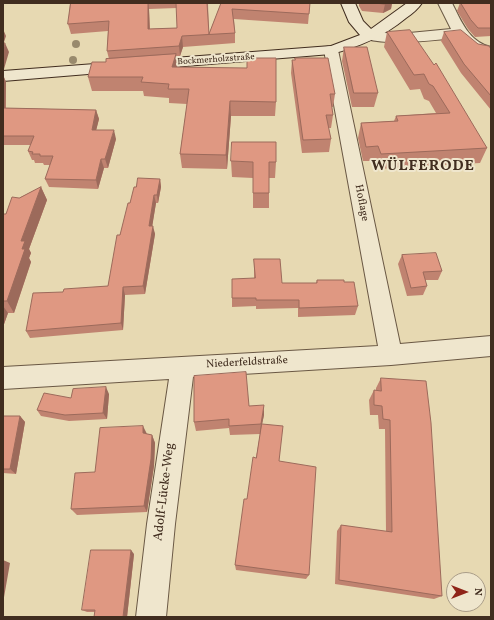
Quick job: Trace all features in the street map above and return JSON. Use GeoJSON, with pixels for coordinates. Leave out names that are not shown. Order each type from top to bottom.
{"type":"FeatureCollection","features":[{"type":"Feature","properties":{"kind":"street"},"geometry":{"type":"LineString","coordinates":[[348,3],[355,22],[360,29],[371,36],[399,38],[461,33]]}},
{"type":"Feature","properties":{"kind":"street","name":"Bockmerholzstraße"},"geometry":{"type":"LineString","coordinates":[[3,76],[331,50],[355,43],[371,36],[395,20],[415,3]]}},
{"type":"Feature","properties":{"kind":"street"},"geometry":{"type":"LineString","coordinates":[[445,3],[461,33],[485,51],[491,51]]}},
{"type":"Feature","properties":{"kind":"street","name":"Hoflage"},"geometry":{"type":"LineString","coordinates":[[331,50],[391,355]]}},
{"type":"Feature","properties":{"kind":"street","name":"Niederfeldstraße"},"geometry":{"type":"LineString","coordinates":[[3,378],[391,355],[491,346]]}},
{"type":"Feature","properties":{"kind":"street","name":"Adolf-Lücke-Weg"},"geometry":{"type":"LineString","coordinates":[[151,617],[161,524],[182,367]]}},
{"type":"Feature","properties":{"kind":"building"},"geometry":{"type":"Polygon","coordinates":[[[71,3],[148,3],[148,29],[177,28],[176,3],[207,3],[209,34],[221,3],[310,3],[309,14],[232,9],[235,33],[182,36],[179,46],[107,51],[109,21],[68,24],[71,3]]]}},
{"type":"Feature","properties":{"kind":"building"},"geometry":{"type":"Polygon","coordinates":[[[461,3],[491,3],[491,28],[478,28],[471,20],[461,3]]]}},
{"type":"Feature","properties":{"kind":"building"},"geometry":{"type":"Polygon","coordinates":[[[410,30],[434,65],[436,63],[487,148],[381,154],[378,146],[366,147],[361,123],[398,121],[396,116],[450,113],[433,86],[429,84],[424,74],[414,75],[387,32],[410,30]]]}},
{"type":"Feature","properties":{"kind":"building"},"geometry":{"type":"Polygon","coordinates":[[[461,30],[478,44],[489,46],[491,49],[491,96],[464,64],[444,32],[461,30]]]}},
{"type":"Feature","properties":{"kind":"building"},"geometry":{"type":"Polygon","coordinates":[[[344,47],[367,47],[378,93],[354,93],[344,47]]]}},
{"type":"Feature","properties":{"kind":"building"},"geometry":{"type":"Polygon","coordinates":[[[176,54],[172,67],[247,68],[247,58],[276,58],[276,102],[230,101],[226,155],[180,154],[189,89],[168,89],[169,84],[141,82],[143,77],[88,77],[92,62],[106,62],[106,59],[176,54]]]}},
{"type":"Feature","properties":{"kind":"building"},"geometry":{"type":"Polygon","coordinates":[[[295,58],[328,58],[335,94],[330,94],[333,115],[326,115],[331,139],[303,140],[292,60],[295,60],[295,58]]]}},
{"type":"Feature","properties":{"kind":"building"},"geometry":{"type":"Polygon","coordinates":[[[3,108],[96,110],[92,130],[114,130],[105,159],[101,159],[96,180],[45,179],[53,156],[40,156],[40,154],[32,154],[33,152],[28,151],[34,136],[3,136],[3,108]]]}},
{"type":"Feature","properties":{"kind":"building"},"geometry":{"type":"Polygon","coordinates":[[[232,142],[276,142],[276,162],[269,162],[269,193],[253,193],[253,162],[231,161],[232,142]]]}},
{"type":"Feature","properties":{"kind":"building"},"geometry":{"type":"Polygon","coordinates":[[[138,178],[160,179],[157,195],[154,195],[149,226],[153,226],[143,286],[123,287],[121,323],[26,331],[33,293],[63,292],[64,289],[108,286],[117,235],[120,235],[128,203],[130,203],[138,178]]]}},
{"type":"Feature","properties":{"kind":"building"},"geometry":{"type":"Polygon","coordinates":[[[41,187],[21,241],[25,241],[22,249],[25,249],[7,301],[3,301],[3,214],[6,214],[12,197],[19,198],[41,187]]]}},
{"type":"Feature","properties":{"kind":"building"},"geometry":{"type":"Polygon","coordinates":[[[436,253],[442,271],[423,272],[427,286],[411,288],[402,255],[436,253]]]}},
{"type":"Feature","properties":{"kind":"building"},"geometry":{"type":"Polygon","coordinates":[[[254,259],[280,259],[282,283],[317,283],[317,280],[344,280],[344,282],[354,282],[358,306],[299,308],[299,300],[256,300],[256,298],[232,298],[232,279],[255,278],[254,259]]]}},
{"type":"Feature","properties":{"kind":"building"},"geometry":{"type":"Polygon","coordinates":[[[246,372],[249,406],[264,405],[261,424],[229,426],[229,419],[194,422],[194,376],[246,372]]]}},
{"type":"Feature","properties":{"kind":"building"},"geometry":{"type":"Polygon","coordinates":[[[381,378],[426,381],[431,423],[442,596],[339,580],[341,525],[392,532],[390,420],[383,419],[382,406],[374,405],[374,390],[381,391],[381,378]]]}},
{"type":"Feature","properties":{"kind":"building"},"geometry":{"type":"Polygon","coordinates":[[[106,387],[103,413],[65,415],[37,410],[44,393],[71,398],[73,389],[106,387]]]}},
{"type":"Feature","properties":{"kind":"building"},"geometry":{"type":"Polygon","coordinates":[[[3,416],[20,416],[10,469],[3,469],[3,416]]]}},
{"type":"Feature","properties":{"kind":"building"},"geometry":{"type":"Polygon","coordinates":[[[262,424],[283,426],[279,461],[316,467],[309,575],[235,565],[244,499],[247,499],[253,457],[256,458],[262,424]]]}},
{"type":"Feature","properties":{"kind":"building"},"geometry":{"type":"Polygon","coordinates":[[[143,426],[143,433],[152,435],[151,459],[144,506],[71,509],[75,473],[95,472],[100,428],[143,426]]]}},
{"type":"Feature","properties":{"kind":"building"},"geometry":{"type":"Polygon","coordinates":[[[91,550],[131,550],[123,617],[94,617],[95,610],[82,610],[91,550]]]}},
{"type":"Feature","properties":{"kind":"district","name":"WÜLFERODE"},"geometry":{"type":"Point","coordinates":[423,167]}}]}
